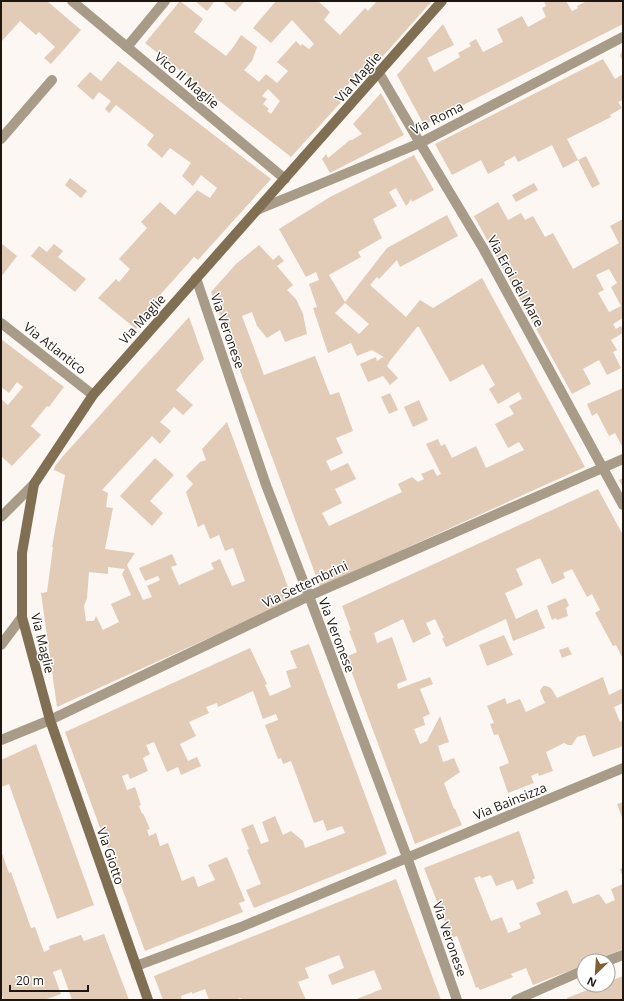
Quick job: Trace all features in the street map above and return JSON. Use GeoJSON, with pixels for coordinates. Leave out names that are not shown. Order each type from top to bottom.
{"type":"FeatureCollection","features":[{"type":"Feature","properties":{"kind":"street","name":"Vico II Maglie"},"geometry":{"type":"LineString","coordinates":[[72,1],[285,179]]}},
{"type":"Feature","properties":{"kind":"street"},"geometry":{"type":"LineString","coordinates":[[127,47],[165,1]]}},
{"type":"Feature","properties":{"kind":"street","name":"Via Maglie"},"geometry":{"type":"LineString","coordinates":[[50,720],[22,617],[22,553],[34,484],[93,395],[442,1]]}},
{"type":"Feature","properties":{"kind":"street","name":"Via Roma"},"geometry":{"type":"LineString","coordinates":[[257,210],[420,143],[623,36]]}},
{"type":"Feature","properties":{"kind":"street","name":"Via Eroi del Mare"},"geometry":{"type":"LineString","coordinates":[[379,73],[483,248],[623,505]]}},
{"type":"Feature","properties":{"kind":"street"},"geometry":{"type":"LineString","coordinates":[[1,139],[52,80]]}},
{"type":"Feature","properties":{"kind":"street","name":"Via Veronese"},"geometry":{"type":"LineString","coordinates":[[196,278],[266,485],[407,857],[457,1000]]}},
{"type":"Feature","properties":{"kind":"street","name":"Via Atlantico"},"geometry":{"type":"LineString","coordinates":[[1,323],[93,395]]}},
{"type":"Feature","properties":{"kind":"street","name":"Via Settembrini"},"geometry":{"type":"LineString","coordinates":[[1,740],[50,720],[309,596],[623,459]]}},
{"type":"Feature","properties":{"kind":"street"},"geometry":{"type":"LineString","coordinates":[[1,517],[34,484]]}},
{"type":"Feature","properties":{"kind":"street"},"geometry":{"type":"LineString","coordinates":[[1,645],[22,617]]}},
{"type":"Feature","properties":{"kind":"street","name":"Via Giotto"},"geometry":{"type":"LineString","coordinates":[[50,720],[148,1000]]}},
{"type":"Feature","properties":{"kind":"street","name":"Via Bainsizza"},"geometry":{"type":"LineString","coordinates":[[136,966],[241,927],[623,768]]}},
{"type":"Feature","properties":{"kind":"street"},"geometry":{"type":"LineString","coordinates":[[516,1000],[576,974]]}},
{"type":"Feature","properties":{"kind":"building"},"geometry":{"type":"Polygon","coordinates":[[[1,1],[47,1],[81,30],[51,64],[44,58],[55,47],[39,32],[36,35],[20,21],[1,42],[1,1]]]}},
{"type":"Feature","properties":{"kind":"building"},"geometry":{"type":"Polygon","coordinates":[[[180,1],[203,19],[194,32],[226,56],[241,35],[257,47],[252,61],[244,70],[259,82],[266,74],[277,83],[288,71],[277,62],[296,41],[301,46],[302,44],[309,49],[314,44],[292,20],[271,43],[253,28],[276,1],[318,1],[330,12],[324,20],[340,35],[365,8],[368,11],[377,1],[432,1],[368,73],[363,68],[338,96],[343,100],[291,157],[145,43],[180,1]],[[268,89],[262,96],[267,99],[263,104],[269,109],[267,111],[271,114],[280,101],[268,89]]]}},
{"type":"Feature","properties":{"kind":"building"},"geometry":{"type":"Polygon","coordinates":[[[195,1],[215,1],[207,11],[195,1]]]}},
{"type":"Feature","properties":{"kind":"building"},"geometry":{"type":"Polygon","coordinates":[[[222,1],[245,1],[235,12],[222,1]]]}},
{"type":"Feature","properties":{"kind":"building"},"geometry":{"type":"Polygon","coordinates":[[[544,1],[566,1],[572,11],[578,8],[577,6],[587,1],[623,1],[623,24],[424,125],[397,75],[443,24],[454,45],[427,58],[434,72],[460,57],[458,53],[471,46],[469,43],[476,39],[483,52],[503,42],[497,29],[522,16],[528,27],[546,17],[542,8],[546,6],[544,1]]]}},
{"type":"Feature","properties":{"kind":"building"},"geometry":{"type":"Polygon","coordinates":[[[623,48],[623,61],[620,56],[623,48]]]}},
{"type":"Feature","properties":{"kind":"building"},"geometry":{"type":"Polygon","coordinates":[[[603,59],[615,79],[623,74],[623,100],[618,102],[622,108],[610,115],[611,117],[567,139],[578,160],[563,168],[552,145],[518,162],[515,156],[504,162],[505,165],[488,174],[481,160],[452,175],[435,144],[603,59]]]}},
{"type":"Feature","properties":{"kind":"building"},"geometry":{"type":"Polygon","coordinates":[[[118,61],[271,179],[198,260],[194,257],[159,296],[163,299],[136,329],[98,298],[116,279],[119,282],[130,269],[119,259],[147,228],[141,222],[160,202],[175,215],[197,190],[210,198],[217,188],[201,175],[193,186],[182,176],[191,163],[170,148],[162,158],[147,145],[154,135],[116,105],[109,113],[105,109],[111,101],[99,92],[93,100],[77,86],[90,72],[101,81],[118,61]]]}},
{"type":"Feature","properties":{"kind":"building"},"geometry":{"type":"Polygon","coordinates":[[[381,93],[404,135],[330,173],[322,159],[326,154],[328,158],[350,140],[362,134],[353,124],[381,93]]]}},
{"type":"Feature","properties":{"kind":"building"},"geometry":{"type":"Polygon","coordinates":[[[414,155],[434,190],[412,202],[411,199],[406,206],[396,188],[389,192],[397,206],[373,219],[382,238],[358,252],[361,257],[329,275],[345,302],[387,248],[447,215],[458,236],[400,267],[397,260],[379,279],[377,277],[370,285],[406,317],[420,300],[433,308],[482,278],[585,467],[320,587],[211,292],[236,264],[259,245],[273,260],[279,255],[284,261],[277,266],[293,285],[287,290],[296,299],[303,314],[307,334],[285,342],[280,330],[267,338],[257,326],[252,312],[242,316],[264,375],[315,356],[330,395],[339,392],[353,431],[336,438],[343,453],[326,461],[331,471],[348,463],[356,479],[335,489],[342,503],[322,513],[329,526],[402,492],[398,484],[412,477],[418,482],[424,479],[421,474],[433,469],[437,476],[441,474],[426,444],[438,439],[441,446],[445,444],[452,458],[476,446],[486,468],[524,450],[519,442],[508,448],[495,424],[514,414],[509,406],[522,399],[519,392],[498,404],[489,389],[495,385],[483,364],[450,382],[419,327],[417,327],[387,366],[398,378],[390,385],[383,376],[368,382],[360,364],[376,357],[377,361],[383,357],[387,359],[372,350],[357,356],[351,343],[328,353],[313,308],[317,307],[309,284],[319,280],[316,272],[306,277],[279,229],[330,197],[414,155]],[[345,303],[335,313],[359,334],[369,324],[345,303]]]}},
{"type":"Feature","properties":{"kind":"building"},"geometry":{"type":"Polygon","coordinates":[[[586,156],[600,184],[592,188],[578,160],[586,156]]]}},
{"type":"Feature","properties":{"kind":"building"},"geometry":{"type":"Polygon","coordinates":[[[70,178],[87,191],[81,198],[65,185],[70,178]]]}},
{"type":"Feature","properties":{"kind":"building"},"geometry":{"type":"Polygon","coordinates":[[[534,183],[538,190],[516,202],[512,195],[534,183]]]}},
{"type":"Feature","properties":{"kind":"building"},"geometry":{"type":"Polygon","coordinates":[[[498,202],[508,220],[521,213],[525,220],[533,216],[545,237],[553,233],[573,269],[619,243],[610,226],[623,219],[623,318],[613,324],[616,329],[621,326],[623,333],[611,340],[617,350],[613,352],[621,368],[607,375],[599,360],[583,369],[591,384],[572,394],[474,216],[498,202]],[[609,269],[596,275],[604,290],[598,293],[609,312],[621,306],[611,287],[617,283],[609,269]]]}},
{"type":"Feature","properties":{"kind":"building"},"geometry":{"type":"Polygon","coordinates":[[[1,243],[17,256],[1,277],[1,243]]]}},
{"type":"Feature","properties":{"kind":"building"},"geometry":{"type":"Polygon","coordinates":[[[54,244],[63,251],[58,257],[86,279],[75,292],[31,256],[39,246],[47,252],[54,244]]]}},
{"type":"Feature","properties":{"kind":"building"},"geometry":{"type":"Polygon","coordinates":[[[189,317],[204,359],[176,390],[193,405],[183,415],[174,407],[160,422],[171,431],[160,444],[152,436],[102,490],[108,493],[106,507],[113,508],[105,549],[135,553],[127,565],[143,600],[152,597],[147,586],[160,580],[158,576],[145,581],[139,568],[172,554],[177,565],[171,567],[179,585],[214,569],[211,563],[220,559],[232,586],[245,581],[233,548],[225,551],[219,535],[210,539],[204,524],[198,527],[186,492],[193,484],[186,476],[200,462],[206,460],[202,449],[227,422],[292,598],[291,601],[57,707],[41,593],[47,592],[52,547],[65,475],[54,470],[55,466],[189,317]],[[108,567],[108,574],[89,572],[87,598],[84,606],[86,621],[94,621],[96,616],[103,630],[119,622],[111,604],[131,595],[122,574],[125,569],[108,567]]]}},
{"type":"Feature","properties":{"kind":"building"},"geometry":{"type":"Polygon","coordinates":[[[1,339],[64,387],[49,407],[47,406],[31,426],[41,435],[12,466],[1,456],[1,399],[8,405],[23,387],[17,382],[9,393],[1,387],[1,339]]]}},
{"type":"Feature","properties":{"kind":"building"},"geometry":{"type":"Polygon","coordinates":[[[623,388],[623,448],[615,433],[609,436],[597,413],[592,416],[587,404],[623,388]]]}},
{"type":"Feature","properties":{"kind":"building"},"geometry":{"type":"Polygon","coordinates":[[[390,393],[398,410],[389,414],[381,397],[390,393]]]}},
{"type":"Feature","properties":{"kind":"building"},"geometry":{"type":"Polygon","coordinates":[[[419,400],[428,420],[413,427],[404,407],[419,400]]]}},
{"type":"Feature","properties":{"kind":"building"},"geometry":{"type":"Polygon","coordinates":[[[155,458],[174,475],[150,501],[163,513],[152,526],[120,496],[155,458]]]}},
{"type":"Feature","properties":{"kind":"building"},"geometry":{"type":"Polygon","coordinates":[[[623,478],[623,487],[619,480],[623,478]]]}},
{"type":"Feature","properties":{"kind":"building"},"geometry":{"type":"Polygon","coordinates":[[[598,489],[623,535],[623,659],[616,645],[613,646],[595,613],[600,610],[592,594],[587,597],[572,569],[563,573],[565,578],[552,584],[540,558],[516,569],[523,585],[505,593],[516,619],[537,609],[545,628],[513,641],[506,619],[446,647],[442,638],[444,638],[435,619],[426,623],[431,634],[413,643],[403,619],[374,633],[377,643],[392,637],[407,680],[397,684],[398,689],[430,677],[433,684],[420,689],[430,714],[423,717],[425,725],[414,729],[420,744],[427,741],[440,716],[449,742],[438,746],[443,762],[454,758],[460,772],[444,783],[462,825],[415,844],[346,657],[357,652],[342,606],[598,489]]]}},
{"type":"Feature","properties":{"kind":"building"},"geometry":{"type":"Polygon","coordinates":[[[565,598],[569,605],[566,608],[568,616],[557,620],[556,618],[552,620],[547,606],[565,598]]]}},
{"type":"Feature","properties":{"kind":"building"},"geometry":{"type":"Polygon","coordinates":[[[504,635],[513,655],[487,666],[479,645],[504,635]]]}},
{"type":"Feature","properties":{"kind":"building"},"geometry":{"type":"Polygon","coordinates":[[[309,644],[387,854],[254,908],[246,890],[261,884],[247,850],[249,849],[241,829],[253,824],[261,844],[269,841],[262,822],[275,816],[283,835],[291,831],[303,841],[305,848],[345,833],[342,826],[327,831],[323,820],[314,823],[291,761],[283,764],[281,758],[278,759],[265,725],[278,720],[276,714],[263,719],[253,691],[218,707],[217,703],[206,707],[209,713],[189,722],[196,736],[180,744],[188,761],[197,757],[201,766],[181,775],[178,767],[167,772],[154,742],[146,745],[150,754],[143,758],[148,771],[130,779],[128,774],[122,776],[127,790],[135,787],[141,805],[139,806],[150,829],[147,830],[149,836],[156,833],[160,846],[168,843],[182,881],[194,876],[198,887],[215,880],[208,865],[227,857],[245,901],[239,903],[243,912],[145,951],[65,732],[250,648],[267,684],[265,685],[270,696],[291,687],[286,671],[297,668],[290,651],[309,644]]]}},
{"type":"Feature","properties":{"kind":"building"},"geometry":{"type":"Polygon","coordinates":[[[568,647],[572,654],[562,658],[559,650],[568,647]]]}},
{"type":"Feature","properties":{"kind":"building"},"geometry":{"type":"Polygon","coordinates":[[[603,677],[609,695],[623,688],[623,703],[614,707],[620,722],[623,720],[623,746],[593,757],[585,735],[577,737],[572,745],[564,743],[546,752],[553,771],[539,776],[538,773],[531,776],[534,783],[508,793],[499,767],[509,763],[498,734],[494,735],[490,724],[494,723],[487,706],[505,698],[507,704],[520,699],[526,712],[545,703],[540,691],[543,686],[551,688],[557,698],[603,677]]]}},
{"type":"Feature","properties":{"kind":"building"},"geometry":{"type":"Polygon","coordinates":[[[36,744],[94,905],[57,919],[9,784],[1,787],[1,760],[36,744]]]}},
{"type":"Feature","properties":{"kind":"building"},"geometry":{"type":"Polygon","coordinates":[[[623,802],[623,820],[617,804],[623,802]]]}},
{"type":"Feature","properties":{"kind":"building"},"geometry":{"type":"Polygon","coordinates":[[[519,831],[535,878],[532,880],[534,883],[517,890],[513,880],[496,886],[491,875],[481,878],[480,876],[474,878],[491,921],[502,917],[508,933],[521,928],[519,923],[541,914],[536,903],[567,890],[573,904],[599,894],[606,904],[615,900],[611,889],[623,884],[623,949],[613,953],[576,953],[576,968],[533,985],[526,968],[511,974],[513,977],[480,990],[478,987],[476,988],[457,936],[451,938],[424,868],[519,831]]]}},
{"type":"Feature","properties":{"kind":"building"},"geometry":{"type":"Polygon","coordinates":[[[1,851],[9,873],[11,872],[31,928],[35,927],[44,952],[50,949],[49,946],[81,935],[84,941],[104,934],[129,1000],[72,1000],[61,969],[53,972],[61,994],[44,1000],[4,1000],[1,993],[1,851]]]}},
{"type":"Feature","properties":{"kind":"building"},"geometry":{"type":"Polygon","coordinates":[[[623,868],[623,877],[620,869],[623,868]]]}},
{"type":"Feature","properties":{"kind":"building"},"geometry":{"type":"Polygon","coordinates":[[[396,879],[441,1000],[354,1000],[382,989],[374,970],[332,985],[328,975],[344,968],[339,955],[305,968],[309,978],[298,982],[306,1000],[242,1000],[241,998],[234,1000],[209,1000],[205,989],[181,996],[182,1000],[163,1000],[154,976],[396,879]]]}},
{"type":"Feature","properties":{"kind":"building"},"geometry":{"type":"Polygon","coordinates":[[[623,976],[623,1000],[568,1000],[567,998],[580,993],[616,993],[616,979],[623,976]]]}}]}
